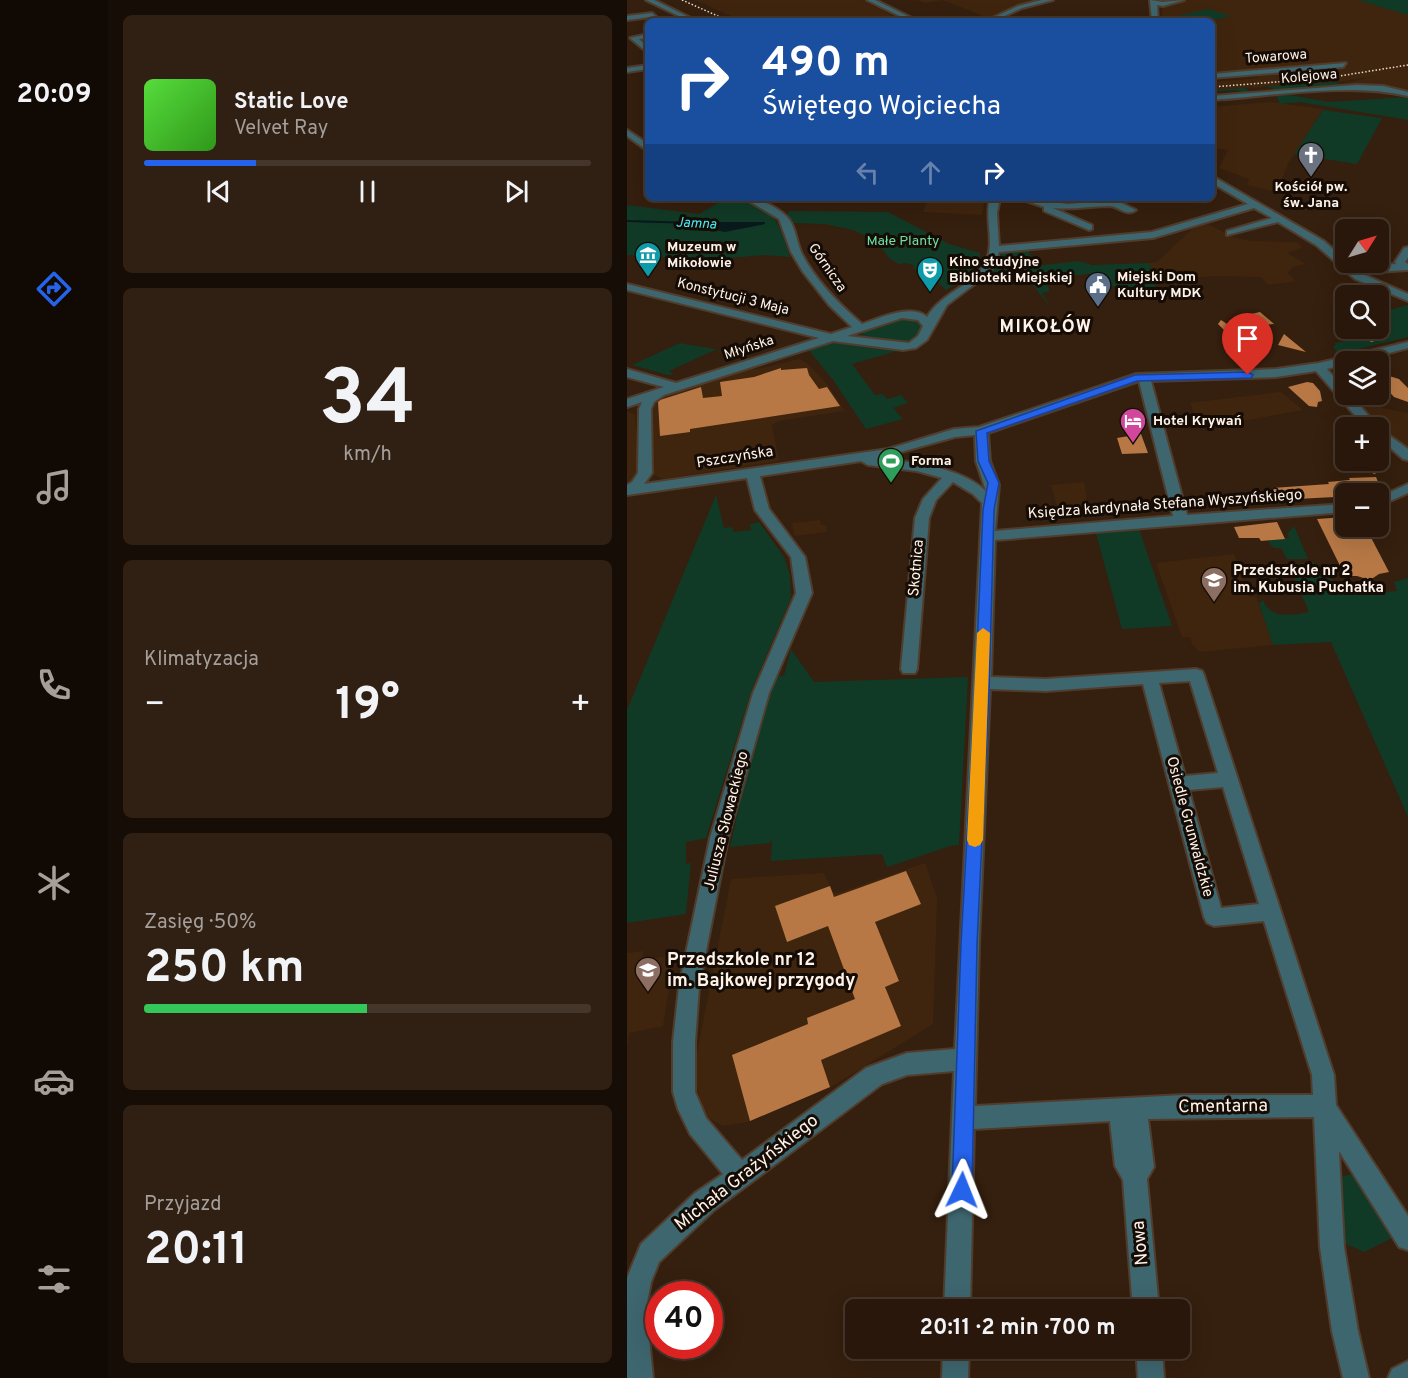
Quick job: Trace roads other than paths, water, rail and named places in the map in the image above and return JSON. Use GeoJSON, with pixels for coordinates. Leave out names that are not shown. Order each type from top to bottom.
{"type":"FeatureCollection","features":[{"type":"Feature","properties":{"kind":"street"},"geometry":{"type":"LineString","coordinates":[[627,10],[649,7],[652,3],[649,0]]}},
{"type":"Feature","properties":{"kind":"street"},"geometry":{"type":"LineString","coordinates":[[649,0],[688,18]]}},
{"type":"Feature","properties":{"kind":"street"},"geometry":{"type":"LineString","coordinates":[[870,0],[909,18]]}},
{"type":"Feature","properties":{"kind":"street"},"geometry":{"type":"LineString","coordinates":[[996,18],[1020,7],[1050,0]]}},
{"type":"Feature","properties":{"kind":"street"},"geometry":{"type":"LineString","coordinates":[[1155,18],[1156,2],[1181,0]]}},
{"type":"Feature","properties":{"kind":"street"},"geometry":{"type":"LineString","coordinates":[[627,19],[652,15],[655,18]]}},
{"type":"Feature","properties":{"kind":"street"},"geometry":{"type":"LineString","coordinates":[[627,19],[636,28]]}},
{"type":"Feature","properties":{"kind":"street"},"geometry":{"type":"LineString","coordinates":[[645,28],[637,29],[645,35]]}},
{"type":"Feature","properties":{"kind":"street"},"geometry":{"type":"LineString","coordinates":[[645,36],[633,38],[645,48]]}},
{"type":"Feature","properties":{"kind":"street","name":"Towarowa"},"geometry":{"type":"LineString","coordinates":[[1215,76],[1343,65]]}},
{"type":"Feature","properties":{"kind":"street"},"geometry":{"type":"LineString","coordinates":[[627,70],[645,67]]}},
{"type":"Feature","properties":{"kind":"street","name":"Kolejowa"},"geometry":{"type":"LineString","coordinates":[[1215,98],[1357,87],[1383,88],[1408,94]]}},
{"type":"Feature","properties":{"kind":"street"},"geometry":{"type":"LineString","coordinates":[[627,132],[645,146]]}},
{"type":"Feature","properties":{"kind":"street"},"geometry":{"type":"LineString","coordinates":[[1215,181],[1335,251]]}},
{"type":"Feature","properties":{"kind":"street","name":"Górnicza"},"geometry":{"type":"LineString","coordinates":[[754,201],[782,217],[786,222],[797,254],[827,296],[861,328]]}},
{"type":"Feature","properties":{"kind":"street"},"geometry":{"type":"LineString","coordinates":[[901,315],[918,316],[928,325],[942,305],[989,267],[994,249],[991,218],[994,201]]}},
{"type":"Feature","properties":{"kind":"street"},"geometry":{"type":"LineString","coordinates":[[1031,201],[1089,227]]}},
{"type":"Feature","properties":{"kind":"street"},"geometry":{"type":"LineString","coordinates":[[1039,204],[1079,207],[1115,203],[1123,209],[1131,210]]}},
{"type":"Feature","properties":{"kind":"street"},"geometry":{"type":"LineString","coordinates":[[994,249],[1084,243],[1153,235],[1255,205]]}},
{"type":"Feature","properties":{"kind":"street"},"geometry":{"type":"LineString","coordinates":[[1230,233],[1280,219]]}},
{"type":"Feature","properties":{"kind":"street"},"geometry":{"type":"LineString","coordinates":[[1324,246],[1355,274],[1408,297]]}},
{"type":"Feature","properties":{"kind":"street"},"geometry":{"type":"LineString","coordinates":[[1389,265],[1406,261]]}},
{"type":"Feature","properties":{"kind":"street","name":"Konstytucji 3 Maja"},"geometry":{"type":"LineString","coordinates":[[627,287],[831,337],[867,342],[915,346],[923,339],[928,325]]}},
{"type":"Feature","properties":{"kind":"street","name":"Młyńska"},"geometry":{"type":"LineString","coordinates":[[627,405],[672,388],[949,299]]}},
{"type":"Feature","properties":{"kind":"street"},"geometry":{"type":"LineString","coordinates":[[861,328],[857,336],[867,342]]}},
{"type":"Feature","properties":{"kind":"street","name":"Pszczyńska"},"geometry":{"type":"LineString","coordinates":[[627,491],[849,459],[909,448],[954,433],[981,431],[1112,385],[1144,377],[1248,375],[1319,367],[1408,345]]}},
{"type":"Feature","properties":{"kind":"street"},"geometry":{"type":"LineString","coordinates":[[1319,367],[1363,417]]}},
{"type":"Feature","properties":{"kind":"street"},"geometry":{"type":"LineString","coordinates":[[632,374],[672,388]]}},
{"type":"Feature","properties":{"kind":"street"},"geometry":{"type":"LineString","coordinates":[[1144,377],[1181,520]]}},
{"type":"Feature","properties":{"kind":"street"},"geometry":{"type":"LineString","coordinates":[[665,485],[652,482],[645,473],[643,423],[646,404],[672,388]]}},
{"type":"Feature","properties":{"kind":"street"},"geometry":{"type":"LineString","coordinates":[[627,405],[637,410],[643,423]]}},
{"type":"Feature","properties":{"kind":"street"},"geometry":{"type":"LineString","coordinates":[[957,1299],[969,944],[987,536],[989,502],[993,494],[993,483],[983,461],[981,431]]}},
{"type":"Feature","properties":{"kind":"street"},"geometry":{"type":"LineString","coordinates":[[1389,440],[1408,456]]}},
{"type":"Feature","properties":{"kind":"street"},"geometry":{"type":"LineString","coordinates":[[909,448],[904,457],[916,468]]}},
{"type":"Feature","properties":{"kind":"street","name":"Pszczyńska"},"geometry":{"type":"LineString","coordinates":[[849,459],[916,468],[950,477],[976,488],[989,502]]}},
{"type":"Feature","properties":{"kind":"street"},"geometry":{"type":"LineString","coordinates":[[950,477],[969,472],[983,461]]}},
{"type":"Feature","properties":{"kind":"street","name":"Juliusza Słowackiego"},"geometry":{"type":"LineString","coordinates":[[739,1175],[698,1126],[689,1109],[684,1092],[684,1042],[689,987],[719,838],[761,693],[804,593],[798,557],[762,510],[751,472]]}},
{"type":"Feature","properties":{"kind":"street"},"geometry":{"type":"LineString","coordinates":[[627,491],[637,485],[645,473]]}},
{"type":"Feature","properties":{"kind":"street","name":"Skotnica"},"geometry":{"type":"LineString","coordinates":[[909,669],[922,518],[930,499],[950,477]]}},
{"type":"Feature","properties":{"kind":"street"},"geometry":{"type":"LineString","coordinates":[[1389,499],[1405,495]]}},
{"type":"Feature","properties":{"kind":"street","name":"Księdza kardynała Stefana Wyszyńskiego"},"geometry":{"type":"LineString","coordinates":[[987,536],[1335,509]]}},
{"type":"Feature","properties":{"kind":"street"},"geometry":{"type":"LineString","coordinates":[[982,683],[1046,685],[1196,675],[1323,1075],[1332,1247],[1345,1331],[1356,1378]]}},
{"type":"Feature","properties":{"kind":"street","name":"Osiedle Grunwaldzkie"},"geometry":{"type":"LineString","coordinates":[[1149,679],[1213,918],[1273,912]]}},
{"type":"Feature","properties":{"kind":"street"},"geometry":{"type":"LineString","coordinates":[[1177,784],[1230,780]]}},
{"type":"Feature","properties":{"kind":"street","name":"Michała Grażyńskiego"},"geometry":{"type":"LineString","coordinates":[[640,1378],[633,1308],[638,1282],[650,1253],[704,1202],[874,1076],[888,1068],[903,1064],[966,1060]]}},
{"type":"Feature","properties":{"kind":"street","name":"Cmentarna"},"geometry":{"type":"LineString","coordinates":[[965,1118],[1183,1106],[1324,1106]]}},
{"type":"Feature","properties":{"kind":"street"},"geometry":{"type":"LineString","coordinates":[[1324,1106],[1408,1238]]}},
{"type":"Feature","properties":{"kind":"street","name":"Nowa"},"geometry":{"type":"LineString","coordinates":[[1128,1109],[1127,1166],[1135,1176],[1145,1299]]}},
{"type":"Feature","properties":{"kind":"street"},"geometry":{"type":"LineString","coordinates":[[955,1378],[956,1359]]}},
{"type":"Feature","properties":{"kind":"street"},"geometry":{"type":"LineString","coordinates":[[1150,1359],[1152,1378]]}},
{"type":"Feature","properties":{"kind":"street"},"geometry":{"type":"LineString","coordinates":[[1401,1378],[1408,1374]]}},
{"type":"Feature","properties":{"kind":"water"},"geometry":{"type":"Polygon","coordinates":[[[693,222],[765,222],[765,224],[725,232],[690,225],[693,222]]]}},
{"type":"Feature","properties":{"kind":"waterway","name":"Jamna"},"geometry":{"type":"LineString","coordinates":[[627,221],[695,223]]}},
{"type":"Feature","properties":{"kind":"railway"},"geometry":{"type":"LineString","coordinates":[[682,0],[722,18]]}},
{"type":"Feature","properties":{"kind":"railway"},"geometry":{"type":"LineString","coordinates":[[1215,87],[1327,78],[1408,65]]}},
{"type":"Feature","properties":{"kind":"place","name":"Kościół pw. św. Jana"},"geometry":{"type":"Point","coordinates":[1311,178]}},
{"type":"Feature","properties":{"kind":"place","name":"Muzeum w Mikołowie"},"geometry":{"type":"Point","coordinates":[648,278]}},
{"type":"Feature","properties":{"kind":"place","name":"Kino studyjne Biblioteki Miejskiej"},"geometry":{"type":"Point","coordinates":[930,293]}},
{"type":"Feature","properties":{"kind":"place","name":"Miejski Dom Kultury MDK"},"geometry":{"type":"Point","coordinates":[1098,308]}},
{"type":"Feature","properties":{"kind":"place","name":"Hotel Krywań"},"geometry":{"type":"Point","coordinates":[1133,444]}},
{"type":"Feature","properties":{"kind":"place","name":"Forma"},"geometry":{"type":"Point","coordinates":[891,484]}},
{"type":"Feature","properties":{"kind":"place","name":"Przedszkole nr 2 im. Kubusia Puchatka"},"geometry":{"type":"Point","coordinates":[1214,603]}},
{"type":"Feature","properties":{"kind":"place","name":"Przedszkole nr 12 im. Bajkowej przygody"},"geometry":{"type":"Point","coordinates":[648,993]}},
{"type":"Feature","properties":{"kind":"district","name":"MIKOŁÓW"},"geometry":{"type":"Point","coordinates":[1046,327]}},
{"type":"Feature","properties":{"kind":"park label","name":"Małe Planty"},"geometry":{"type":"Point","coordinates":[903,241]}}]}
